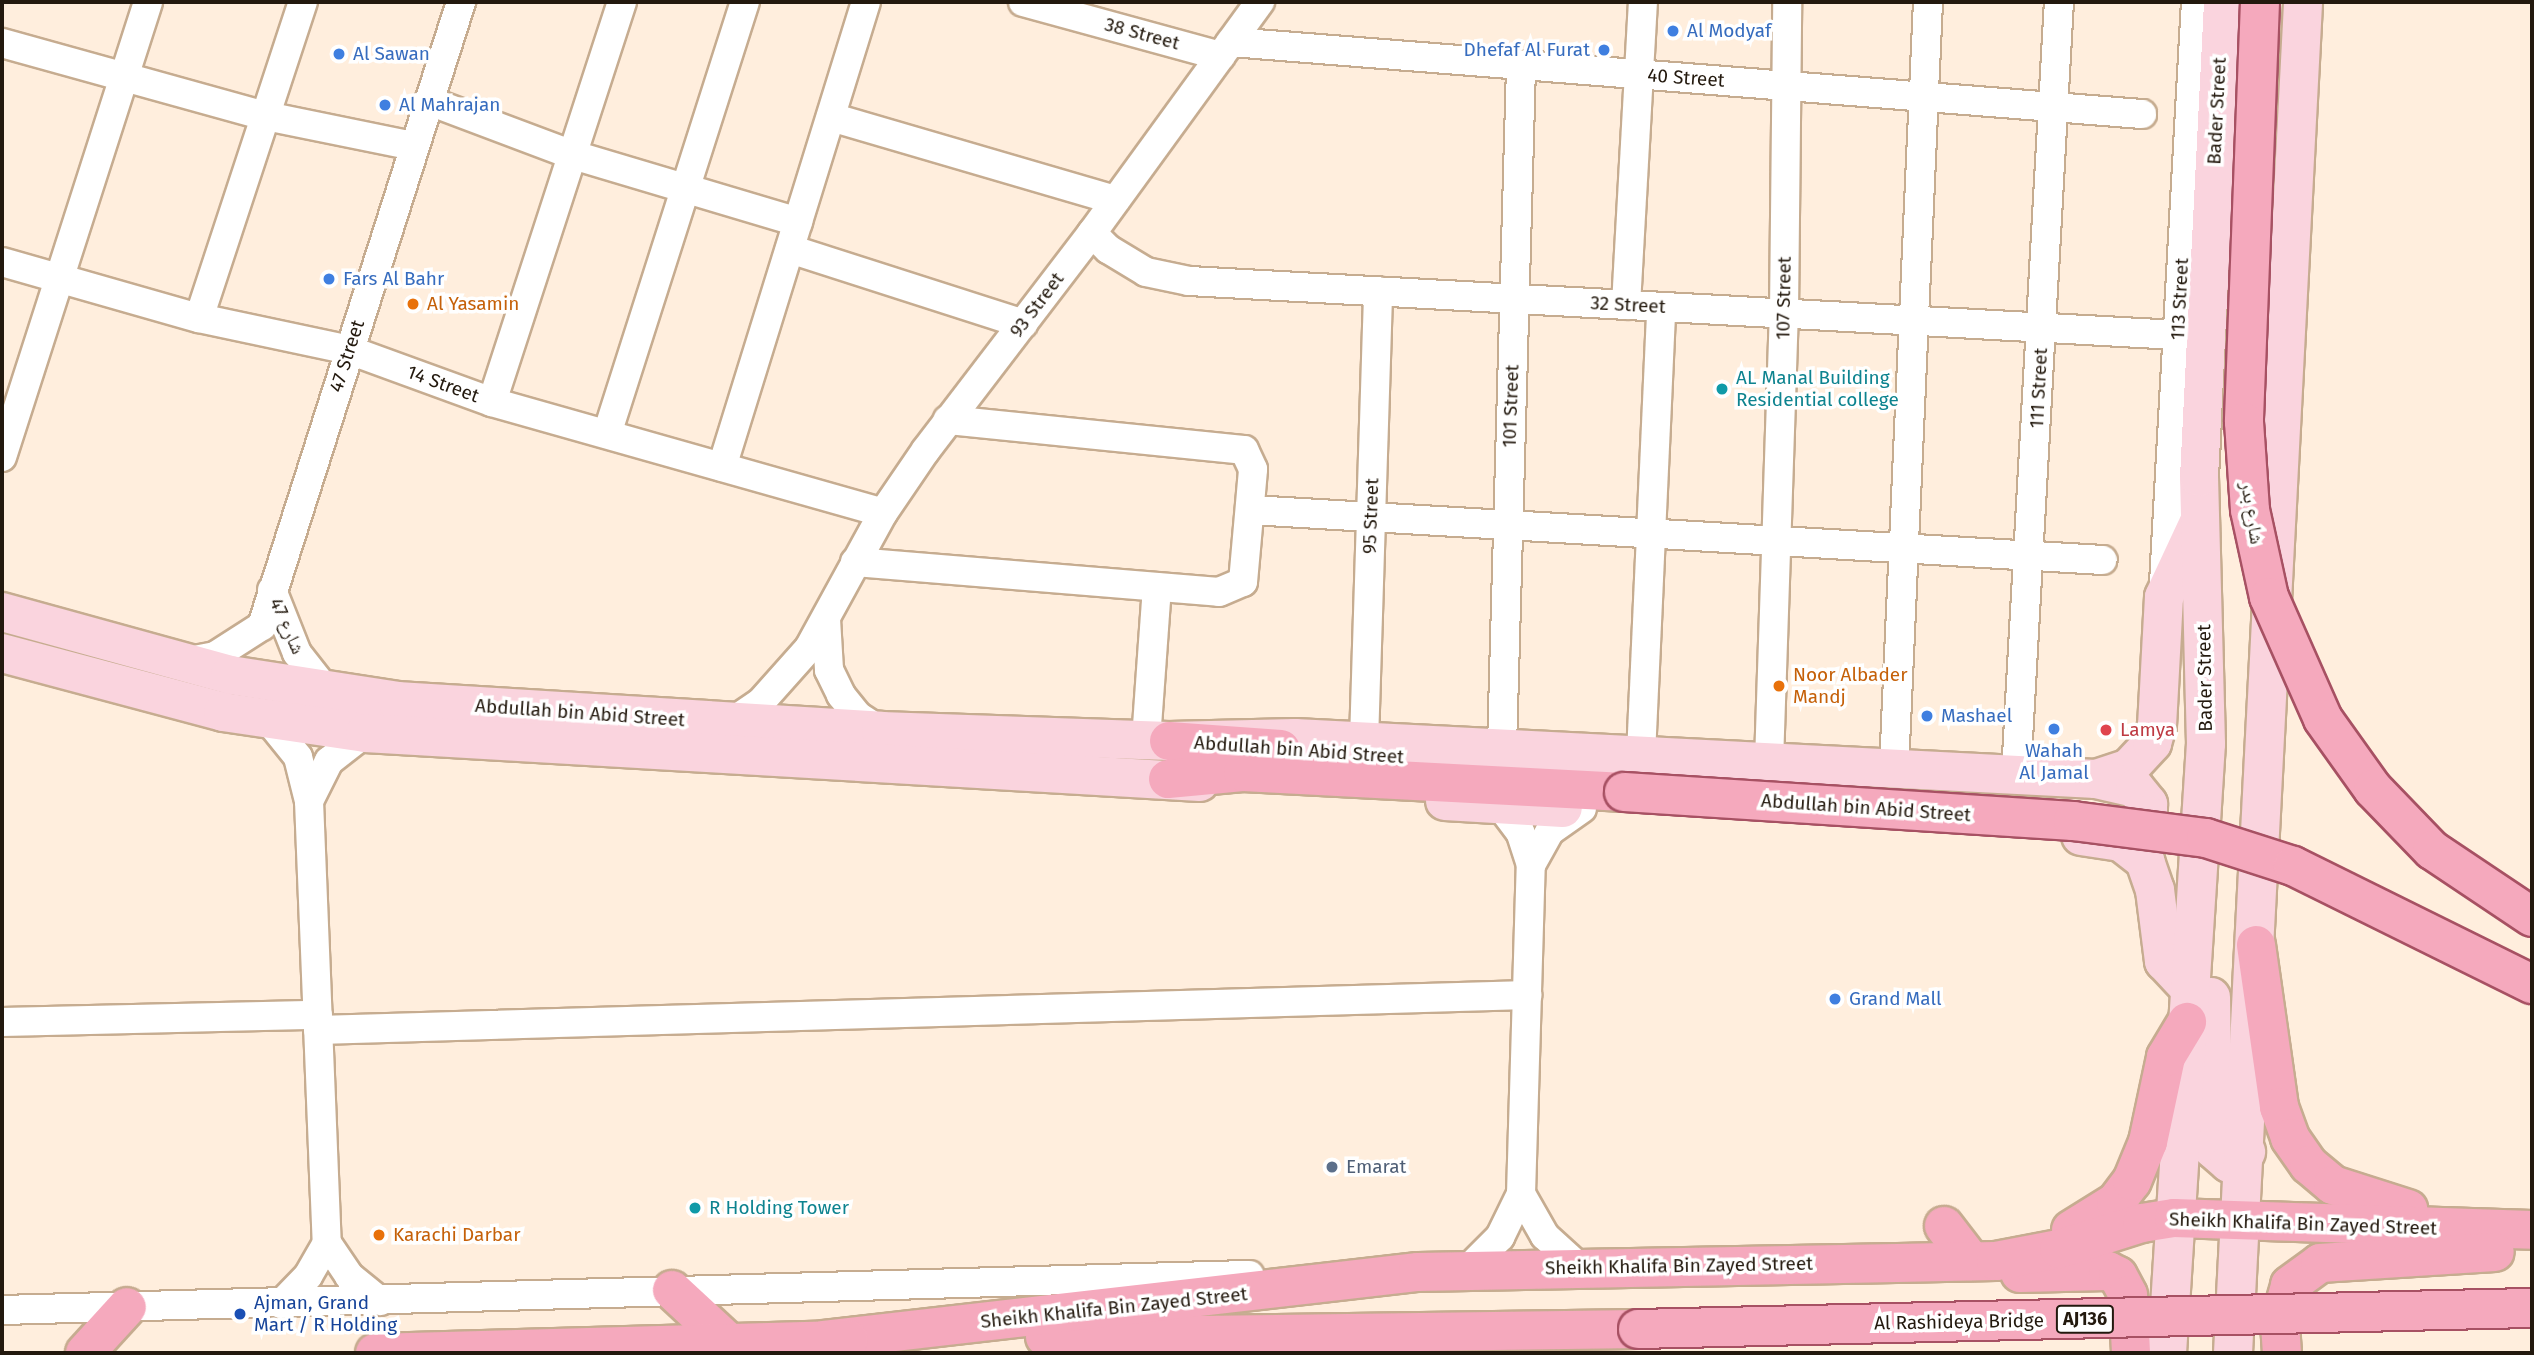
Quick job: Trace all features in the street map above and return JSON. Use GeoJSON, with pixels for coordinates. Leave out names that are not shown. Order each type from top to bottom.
{"type":"FeatureCollection","features":[{"type":"Feature","properties":{"kind":"main road","name":"Bader Street"},"geometry":{"type":"LineString","coordinates":[[2167,1353],[2206,744],[2199,522],[2223,2]]}},
{"type":"Feature","properties":{"kind":"main road","name":"شارع بدر"},"geometry":{"type":"LineString","coordinates":[[2260,2],[2244,422],[2250,510],[2269,597],[2323,719],[2372,789],[2432,850],[2532,917]]}},
{"type":"Feature","properties":{"kind":"main road"},"geometry":{"type":"LineString","coordinates":[[2233,1353],[2246,1152],[2303,2]]}},
{"type":"Feature","properties":{"kind":"main road","name":"Abdullah bin Abid Street"},"geometry":{"type":"LineString","coordinates":[[1168,779],[1243,772],[1630,774],[1769,762],[2096,779],[2129,768],[2152,743],[2157,726],[2162,612],[2199,522]]}},
{"type":"Feature","properties":{"kind":"main road","name":"Abdullah bin Abid Street"},"geometry":{"type":"LineString","coordinates":[[2,612],[181,662],[329,694],[730,723],[1158,741],[2123,809],[2206,821],[2325,857],[2532,958]]}},
{"type":"Feature","properties":{"kind":"main road"},"geometry":{"type":"LineString","coordinates":[[2162,612],[2170,664],[2206,744]]}},
{"type":"Feature","properties":{"kind":"main road","name":"Abdullah bin Abid Street"},"geometry":{"type":"LineString","coordinates":[[2,653],[269,721],[365,733],[1168,779],[1500,805],[2106,837],[2134,849],[2145,861],[2155,890],[2164,961],[2188,1005]]}},
{"type":"Feature","properties":{"kind":"main road","name":"Abdullah bin Abid Street"},"geometry":{"type":"LineString","coordinates":[[1158,741],[1364,741],[1502,747],[1630,774],[2073,821],[2206,838],[2293,866],[2532,984]]}},
{"type":"Feature","properties":{"kind":"main road"},"geometry":{"type":"LineString","coordinates":[[2096,779],[2135,788],[2148,804],[2148,815],[2137,831],[2106,837]]}},
{"type":"Feature","properties":{"kind":"main road"},"geometry":{"type":"LineString","coordinates":[[2195,888],[2211,956],[2213,1149],[2229,1163],[2243,1158],[2246,1152]]}},
{"type":"Feature","properties":{"kind":"main road"},"geometry":{"type":"LineString","coordinates":[[2256,945],[2279,1107],[2298,1152],[2320,1176],[2347,1193],[2491,1229]]}},
{"type":"Feature","properties":{"kind":"main road"},"geometry":{"type":"LineString","coordinates":[[1990,1261],[2094,1218],[2132,1181],[2148,1142],[2166,1057],[2188,1005]]}},
{"type":"Feature","properties":{"kind":"main road","name":"Sheikh Khalifa Bin Zayed Street"},"geometry":{"type":"LineString","coordinates":[[824,1340],[1347,1280],[1467,1270],[1990,1261],[2059,1249],[2132,1225],[2174,1219],[2532,1230]]}},
{"type":"Feature","properties":{"kind":"main road"},"geometry":{"type":"LineString","coordinates":[[1944,1226],[1990,1261],[2023,1274],[2108,1271],[2118,1276],[2128,1295],[2131,1353]]}},
{"type":"Feature","properties":{"kind":"main road"},"geometry":{"type":"LineString","coordinates":[[2282,1353],[2280,1321],[2290,1285],[2320,1262],[2532,1248]]}},
{"type":"Feature","properties":{"kind":"main road"},"geometry":{"type":"LineString","coordinates":[[672,1290],[729,1343]]}},
{"type":"Feature","properties":{"kind":"main road"},"geometry":{"type":"LineString","coordinates":[[85,1353],[127,1307]]}},
{"type":"Feature","properties":{"kind":"main road","name":"Al Rashideya Bridge"},"geometry":{"type":"LineString","coordinates":[[1638,1329],[2532,1308]]}},
{"type":"Feature","properties":{"kind":"main road","name":"Sheikh Khalifa Bin Zayed Street"},"geometry":{"type":"LineString","coordinates":[[375,1353],[824,1340],[1638,1329]]}},
{"type":"Feature","properties":{"kind":"street"},"geometry":{"type":"LineString","coordinates":[[2,457],[148,2]]}},
{"type":"Feature","properties":{"kind":"street"},"geometry":{"type":"LineString","coordinates":[[199,318],[303,2]]}},
{"type":"Feature","properties":{"kind":"street","name":"47 Street"},"geometry":{"type":"LineString","coordinates":[[272,590],[461,2]]}},
{"type":"Feature","properties":{"kind":"street"},"geometry":{"type":"LineString","coordinates":[[492,401],[570,154],[622,2]]}},
{"type":"Feature","properties":{"kind":"street"},"geometry":{"type":"LineString","coordinates":[[607,434],[745,2]]}},
{"type":"Feature","properties":{"kind":"street"},"geometry":{"type":"LineString","coordinates":[[722,467],[866,2]]}},
{"type":"Feature","properties":{"kind":"street","name":"38 Street"},"geometry":{"type":"LineString","coordinates":[[1023,2],[1226,49]]}},
{"type":"Feature","properties":{"kind":"street","name":"93 Street"},"geometry":{"type":"LineString","coordinates":[[730,723],[786,677],[827,616],[884,513],[948,420],[1092,233],[1260,2]]}},
{"type":"Feature","properties":{"kind":"street"},"geometry":{"type":"LineString","coordinates":[[1626,305],[1643,2]]}},
{"type":"Feature","properties":{"kind":"street","name":"107 Street"},"geometry":{"type":"LineString","coordinates":[[1769,762],[1784,313],[1787,2]]}},
{"type":"Feature","properties":{"kind":"street"},"geometry":{"type":"LineString","coordinates":[[1894,768],[1928,2]]}},
{"type":"Feature","properties":{"kind":"street","name":"111 Street"},"geometry":{"type":"LineString","coordinates":[[2016,775],[2043,328],[2059,2]]}},
{"type":"Feature","properties":{"kind":"street","name":"113 Street"},"geometry":{"type":"LineString","coordinates":[[2162,612],[2196,2]]}},
{"type":"Feature","properties":{"kind":"street"},"geometry":{"type":"LineString","coordinates":[[2,43],[265,116],[414,146]]}},
{"type":"Feature","properties":{"kind":"street","name":"40 Street"},"geometry":{"type":"LineString","coordinates":[[1226,49],[1521,65],[2142,114]]}},
{"type":"Feature","properties":{"kind":"street","name":"101 Street"},"geometry":{"type":"LineString","coordinates":[[1502,747],[1521,65]]}},
{"type":"Feature","properties":{"kind":"street"},"geometry":{"type":"LineString","coordinates":[[429,102],[570,154],[798,222]]}},
{"type":"Feature","properties":{"kind":"street"},"geometry":{"type":"LineString","coordinates":[[831,117],[1115,200]]}},
{"type":"Feature","properties":{"kind":"street","name":"32 Street"},"geometry":{"type":"LineString","coordinates":[[1092,233],[1126,262],[1167,278],[2178,335]]}},
{"type":"Feature","properties":{"kind":"street"},"geometry":{"type":"LineString","coordinates":[[790,249],[1023,324]]}},
{"type":"Feature","properties":{"kind":"street","name":"14 Street"},"geometry":{"type":"LineString","coordinates":[[2,262],[199,318],[349,350],[492,401],[884,513]]}},
{"type":"Feature","properties":{"kind":"street","name":"95 Street"},"geometry":{"type":"LineString","coordinates":[[1364,741],[1378,291]]}},
{"type":"Feature","properties":{"kind":"street"},"geometry":{"type":"LineString","coordinates":[[1630,774],[1651,533],[1661,307]]}},
{"type":"Feature","properties":{"kind":"street"},"geometry":{"type":"LineString","coordinates":[[856,562],[1219,592],[1237,587],[1247,573],[1252,462],[1237,446],[948,420]]}},
{"type":"Feature","properties":{"kind":"street"},"geometry":{"type":"LineString","coordinates":[[1251,510],[2103,561]]}},
{"type":"Feature","properties":{"kind":"street"},"geometry":{"type":"LineString","coordinates":[[1157,587],[1158,741]]}},
{"type":"Feature","properties":{"kind":"street","name":"شارع 47"},"geometry":{"type":"LineString","coordinates":[[181,662],[215,656],[240,643],[262,625],[272,590]]}},
{"type":"Feature","properties":{"kind":"street","name":"شارع 47"},"geometry":{"type":"LineString","coordinates":[[272,590],[297,653],[329,694]]}},
{"type":"Feature","properties":{"kind":"street","name":"93 Street"},"geometry":{"type":"LineString","coordinates":[[827,616],[824,643],[829,670],[841,695],[858,716],[881,731]]}},
{"type":"Feature","properties":{"kind":"street"},"geometry":{"type":"LineString","coordinates":[[269,721],[298,757],[309,802],[327,1242],[349,1276],[380,1301]]}},
{"type":"Feature","properties":{"kind":"street"},"geometry":{"type":"LineString","coordinates":[[309,802],[329,761],[365,733]]}},
{"type":"Feature","properties":{"kind":"street"},"geometry":{"type":"LineString","coordinates":[[1467,1270],[1500,1237],[1521,1195],[1531,865],[1520,832],[1500,805]]}},
{"type":"Feature","properties":{"kind":"street"},"geometry":{"type":"LineString","coordinates":[[1531,865],[1550,831],[1582,809]]}},
{"type":"Feature","properties":{"kind":"street"},"geometry":{"type":"LineString","coordinates":[[2,1022],[318,1022],[1527,995]]}},
{"type":"Feature","properties":{"kind":"street"},"geometry":{"type":"LineString","coordinates":[[1521,1195],[1545,1236],[1580,1268]]}},
{"type":"Feature","properties":{"kind":"street"},"geometry":{"type":"LineString","coordinates":[[281,1304],[308,1276],[327,1242]]}},
{"type":"Feature","properties":{"kind":"street"},"geometry":{"type":"LineString","coordinates":[[2,1310],[1267,1275],[1347,1280]]}},
{"type":"Feature","properties":{"kind":"place","name":"Al Modyaf"},"geometry":{"type":"Point","coordinates":[1673,31]}},
{"type":"Feature","properties":{"kind":"place","name":"Dhefaf Al Furat"},"geometry":{"type":"Point","coordinates":[1604,50]}},
{"type":"Feature","properties":{"kind":"place","name":"Al Sawan"},"geometry":{"type":"Point","coordinates":[339,54]}},
{"type":"Feature","properties":{"kind":"place","name":"Al Mahrajan"},"geometry":{"type":"Point","coordinates":[385,105]}},
{"type":"Feature","properties":{"kind":"place","name":"Fars Al Bahr"},"geometry":{"type":"Point","coordinates":[329,279]}},
{"type":"Feature","properties":{"kind":"place","name":"Al Yasamin"},"geometry":{"type":"Point","coordinates":[413,304]}},
{"type":"Feature","properties":{"kind":"place","name":"AL Manal Building Residential college"},"geometry":{"type":"Point","coordinates":[1722,389]}},
{"type":"Feature","properties":{"kind":"place","name":"Noor Albader Mandj"},"geometry":{"type":"Point","coordinates":[1779,686]}},
{"type":"Feature","properties":{"kind":"place","name":"Mashael"},"geometry":{"type":"Point","coordinates":[1927,716]}},
{"type":"Feature","properties":{"kind":"place","name":"Wahah Al Jamal"},"geometry":{"type":"Point","coordinates":[2054,729]}},
{"type":"Feature","properties":{"kind":"place","name":"Lamya"},"geometry":{"type":"Point","coordinates":[2106,730]}},
{"type":"Feature","properties":{"kind":"place","name":"Grand Mall"},"geometry":{"type":"Point","coordinates":[1835,999]}},
{"type":"Feature","properties":{"kind":"place","name":"Emarat"},"geometry":{"type":"Point","coordinates":[1332,1167]}},
{"type":"Feature","properties":{"kind":"place","name":"R Holding Tower"},"geometry":{"type":"Point","coordinates":[695,1208]}},
{"type":"Feature","properties":{"kind":"place","name":"Karachi Darbar"},"geometry":{"type":"Point","coordinates":[379,1235]}},
{"type":"Feature","properties":{"kind":"place","name":"Ajman, Grand Mart / R Holding"},"geometry":{"type":"Point","coordinates":[240,1314]}}]}
